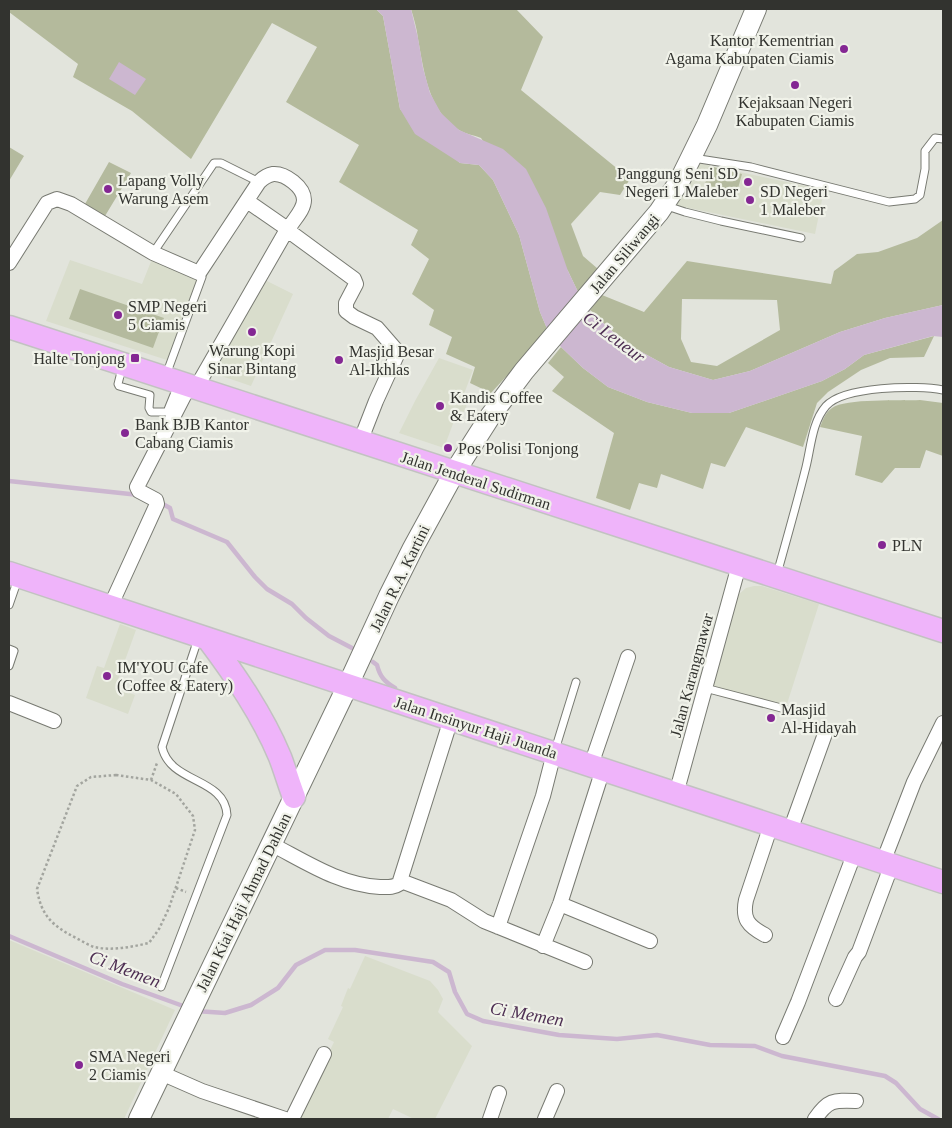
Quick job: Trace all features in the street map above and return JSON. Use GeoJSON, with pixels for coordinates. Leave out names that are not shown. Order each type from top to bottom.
{"type":"FeatureCollection","features":[{"type":"Feature","properties":{"kind":"highway","name":"Jalan Jenderal Sudirman"},"geometry":{"type":"LineString","coordinates":[[9,327],[943,632]]}},
{"type":"Feature","properties":{"kind":"highway","name":"Jalan Insinyur Haji Juanda"},"geometry":{"type":"LineString","coordinates":[[14,575],[943,882]]}},
{"type":"Feature","properties":{"kind":"highway"},"geometry":{"type":"LineString","coordinates":[[203,637],[233,673],[253,704],[279,756],[294,797]]}},
{"type":"Feature","properties":{"kind":"main road","name":"Jalan Siliwangi"},"geometry":{"type":"LineString","coordinates":[[454,473],[491,415],[524,370],[664,205],[679,182],[692,158],[755,9]]}},
{"type":"Feature","properties":{"kind":"main road","name":"Jalan R.A. Kartini"},"geometry":{"type":"LineString","coordinates":[[348,685],[408,556],[454,473]]}},
{"type":"Feature","properties":{"kind":"main road","name":"Jalan Kiai Haji Ahmad Dahlan"},"geometry":{"type":"LineString","coordinates":[[139,1119],[348,685]]}},
{"type":"Feature","properties":{"kind":"street"},"geometry":{"type":"LineString","coordinates":[[9,263],[47,202],[56,198],[71,204],[153,253],[199,273],[259,182],[265,177],[280,175],[286,177],[301,189],[304,198],[304,204],[289,230],[285,233],[182,384],[137,487],[139,491],[156,500],[157,504],[110,607]]}},
{"type":"Feature","properties":{"kind":"street"},"geometry":{"type":"LineString","coordinates":[[247,201],[354,279],[356,284],[346,303],[346,311],[377,328],[397,351],[397,355],[376,400],[360,442]]}},
{"type":"Feature","properties":{"kind":"street","name":"Jalan Karangmawar"},"geometry":{"type":"LineString","coordinates":[[676,794],[739,565]]}},
{"type":"Feature","properties":{"kind":"street"},"geometry":{"type":"LineString","coordinates":[[544,946],[560,904],[628,657]]}},
{"type":"Feature","properties":{"kind":"street"},"geometry":{"type":"LineString","coordinates":[[9,703],[54,721]]}},
{"type":"Feature","properties":{"kind":"street"},"geometry":{"type":"LineString","coordinates":[[271,844],[339,879],[354,884],[391,888],[399,884],[451,719]]}},
{"type":"Feature","properties":{"kind":"street"},"geometry":{"type":"LineString","coordinates":[[836,999],[859,952],[914,782],[943,723]]}},
{"type":"Feature","properties":{"kind":"street"},"geometry":{"type":"LineString","coordinates":[[766,935],[751,927],[746,919],[744,909],[746,900],[826,731]]}},
{"type":"Feature","properties":{"kind":"street"},"geometry":{"type":"LineString","coordinates":[[498,927],[543,796],[554,753]]}},
{"type":"Feature","properties":{"kind":"street"},"geometry":{"type":"LineString","coordinates":[[783,1037],[855,852]]}},
{"type":"Feature","properties":{"kind":"street"},"geometry":{"type":"LineString","coordinates":[[401,881],[451,900],[471,914],[498,927],[584,962]]}},
{"type":"Feature","properties":{"kind":"street"},"geometry":{"type":"LineString","coordinates":[[560,904],[650,941]]}},
{"type":"Feature","properties":{"kind":"street"},"geometry":{"type":"LineString","coordinates":[[292,1119],[324,1054]]}},
{"type":"Feature","properties":{"kind":"street"},"geometry":{"type":"LineString","coordinates":[[162,1073],[202,1091],[285,1119]]}},
{"type":"Feature","properties":{"kind":"street"},"geometry":{"type":"LineString","coordinates":[[545,1119],[558,1091]]}},
{"type":"Feature","properties":{"kind":"street"},"geometry":{"type":"LineString","coordinates":[[490,1119],[499,1093]]}},
{"type":"Feature","properties":{"kind":"street"},"geometry":{"type":"LineString","coordinates":[[815,1119],[831,1101],[856,1101]]}},
{"type":"Feature","properties":{"kind":"lane"},"geometry":{"type":"LineString","coordinates":[[692,158],[751,167],[889,202],[915,198],[920,195],[925,168],[925,151],[935,138],[943,139]]}},
{"type":"Feature","properties":{"kind":"lane"},"geometry":{"type":"LineString","coordinates":[[153,253],[212,164],[216,162],[221,163],[259,182]]}},
{"type":"Feature","properties":{"kind":"lane"},"geometry":{"type":"LineString","coordinates":[[664,205],[721,221],[801,238]]}},
{"type":"Feature","properties":{"kind":"lane"},"geometry":{"type":"LineString","coordinates":[[124,365],[119,386],[150,395],[149,408],[151,412],[167,412],[182,384],[202,276],[199,273]]}},
{"type":"Feature","properties":{"kind":"lane"},"geometry":{"type":"LineString","coordinates":[[776,577],[816,423],[827,404],[838,397],[877,389],[903,386],[930,387],[943,390]]}},
{"type":"Feature","properties":{"kind":"lane"},"geometry":{"type":"LineString","coordinates":[[9,605],[14,575]]}},
{"type":"Feature","properties":{"kind":"lane"},"geometry":{"type":"LineString","coordinates":[[161,987],[227,815],[224,800],[208,786],[185,775],[171,765],[164,755],[162,747],[203,637]]}},
{"type":"Feature","properties":{"kind":"lane"},"geometry":{"type":"LineString","coordinates":[[9,649],[14,651],[9,666]]}},
{"type":"Feature","properties":{"kind":"lane"},"geometry":{"type":"LineString","coordinates":[[554,753],[576,682]]}},
{"type":"Feature","properties":{"kind":"lane"},"geometry":{"type":"LineString","coordinates":[[705,688],[785,710]]}},
{"type":"Feature","properties":{"kind":"path"},"geometry":{"type":"LineString","coordinates":[[116,775],[151,780],[176,794],[193,816],[195,830],[176,888],[159,929],[149,943],[124,948],[93,946],[61,931],[47,917],[39,904],[37,889],[77,786],[91,776],[116,775]]}},
{"type":"Feature","properties":{"kind":"shaded area","name":"SD Negeri 1 Maleber"},"geometry":{"type":"Polygon","coordinates":[[[698,163],[824,190],[815,234],[674,205],[698,163]]]}},
{"type":"Feature","properties":{"kind":"shaded area","name":"SMP Negeri 5 Ciamis"},"geometry":{"type":"Polygon","coordinates":[[[152,259],[202,277],[170,361],[46,321],[70,260],[142,284],[152,259]]]}},
{"type":"Feature","properties":{"kind":"shaded area","name":"Warung Kopi Sinar Bintang"},"geometry":{"type":"Polygon","coordinates":[[[261,278],[293,294],[251,386],[207,371],[261,278]]]}},
{"type":"Feature","properties":{"kind":"shaded area","name":"Kandis Coffee & Eatery"},"geometry":{"type":"Polygon","coordinates":[[[439,358],[473,370],[464,394],[470,397],[464,412],[458,410],[444,448],[399,433],[439,358]]]}},
{"type":"Feature","properties":{"kind":"shaded area"},"geometry":{"type":"Polygon","coordinates":[[[762,586],[819,604],[786,707],[712,686],[739,594],[746,588],[762,586]]]}},
{"type":"Feature","properties":{"kind":"shaded area","name":"IM'YOU Cafe (Coffee & Eatery)"},"geometry":{"type":"Polygon","coordinates":[[[120,624],[136,630],[115,688],[135,695],[128,714],[86,698],[97,666],[104,668],[120,624]]]}},
{"type":"Feature","properties":{"kind":"shaded area","name":"SMA Negeri 2 Ciamis"},"geometry":{"type":"Polygon","coordinates":[[[9,940],[175,1010],[124,1119],[9,1119],[9,940]]]}},
{"type":"Feature","properties":{"kind":"shaded area"},"geometry":{"type":"Polygon","coordinates":[[[365,956],[430,981],[443,999],[438,1012],[472,1046],[435,1119],[414,1119],[393,1109],[388,1119],[305,1119],[298,1116],[334,1042],[328,1039],[343,1007],[341,1006],[348,988],[350,989],[365,956]]]}},
{"type":"Feature","properties":{"kind":"green space"},"geometry":{"type":"Polygon","coordinates":[[[9,9],[376,9],[383,16],[400,109],[460,163],[479,165],[493,180],[519,235],[540,312],[548,331],[491,393],[470,383],[475,367],[446,354],[452,337],[429,325],[434,310],[412,294],[429,259],[411,245],[418,230],[339,182],[359,145],[286,102],[317,47],[272,23],[191,159],[132,111],[73,77],[78,64],[9,12],[9,9]]]}},
{"type":"Feature","properties":{"kind":"green space"},"geometry":{"type":"Polygon","coordinates":[[[411,9],[516,9],[543,37],[521,90],[630,179],[620,195],[600,192],[571,224],[583,256],[598,269],[579,294],[568,271],[481,138],[459,130],[440,112],[425,77],[411,9]]]}},
{"type":"Feature","properties":{"kind":"green space"},"geometry":{"type":"Polygon","coordinates":[[[9,147],[24,156],[9,181],[9,147]]]}},
{"type":"Feature","properties":{"kind":"green space","name":"Lapang Volly Warung Asem"},"geometry":{"type":"Polygon","coordinates":[[[109,162],[131,173],[105,216],[85,204],[109,162]]]}},
{"type":"Feature","properties":{"kind":"green space"},"geometry":{"type":"Polygon","coordinates":[[[709,166],[742,174],[737,192],[705,185],[709,166]]]}},
{"type":"Feature","properties":{"kind":"green space"},"geometry":{"type":"Polygon","coordinates":[[[943,220],[943,305],[885,318],[840,332],[750,371],[713,380],[669,367],[625,343],[590,310],[602,295],[644,312],[687,261],[831,284],[834,271],[857,254],[878,252],[917,238],[943,220]],[[682,299],[681,339],[691,362],[717,366],[780,330],[777,300],[682,299]]]}},
{"type":"Feature","properties":{"kind":"green space"},"geometry":{"type":"Polygon","coordinates":[[[80,289],[164,318],[153,348],[69,319],[80,289]]]}},
{"type":"Feature","properties":{"kind":"green space"},"geometry":{"type":"Polygon","coordinates":[[[934,336],[924,357],[890,358],[861,370],[828,392],[817,403],[803,447],[746,427],[725,467],[711,463],[703,489],[661,474],[657,488],[639,483],[630,510],[596,498],[614,433],[552,391],[564,377],[548,363],[561,347],[583,368],[608,387],[647,402],[692,413],[729,413],[822,381],[845,369],[864,355],[934,336]]]}},
{"type":"Feature","properties":{"kind":"green space"},"geometry":{"type":"Polygon","coordinates":[[[920,400],[943,403],[943,456],[926,450],[920,468],[895,468],[882,483],[855,475],[862,436],[820,427],[828,412],[839,405],[861,401],[920,400]]]}},
{"type":"Feature","properties":{"kind":"water","name":"Ci Leueur"},"geometry":{"type":"Polygon","coordinates":[[[376,9],[411,9],[430,93],[441,113],[459,130],[503,149],[526,169],[546,208],[568,271],[579,294],[589,310],[625,343],[669,367],[713,380],[750,371],[840,332],[885,318],[943,305],[943,337],[933,336],[864,355],[845,369],[822,381],[729,413],[692,413],[647,402],[608,387],[583,368],[561,347],[548,331],[540,312],[519,235],[493,180],[479,165],[460,163],[415,134],[400,109],[383,16],[376,9]]]}},
{"type":"Feature","properties":{"kind":"water"},"geometry":{"type":"Polygon","coordinates":[[[119,62],[146,79],[135,95],[109,79],[119,62]]]}},
{"type":"Feature","properties":{"kind":"waterway"},"geometry":{"type":"LineString","coordinates":[[9,481],[139,495]]}},
{"type":"Feature","properties":{"kind":"waterway"},"geometry":{"type":"LineString","coordinates":[[159,502],[170,508],[173,519],[227,542],[267,589],[292,604],[329,636],[352,648]]}},
{"type":"Feature","properties":{"kind":"waterway"},"geometry":{"type":"LineString","coordinates":[[373,662],[377,665],[383,679],[395,688]]}},
{"type":"Feature","properties":{"kind":"waterway","name":"Ci Memen"},"geometry":{"type":"LineString","coordinates":[[9,936],[122,984],[186,1007]]}},
{"type":"Feature","properties":{"kind":"waterway","name":"Ci Memen"},"geometry":{"type":"LineString","coordinates":[[196,1011],[225,1013],[251,1005],[278,988],[296,965],[325,950],[355,950],[433,962],[449,972],[455,992],[467,1014],[483,1021],[559,1035],[617,1039],[657,1035],[710,1045],[755,1046],[782,1056],[885,1076],[896,1083],[920,1109],[938,1119]]}},
{"type":"Feature","properties":{"kind":"place","name":"Kantor Kementrian Agama Kabupaten Ciamis"},"geometry":{"type":"Point","coordinates":[844,49]}},
{"type":"Feature","properties":{"kind":"place","name":"Kejaksaan Negeri Kabupaten Ciamis"},"geometry":{"type":"Point","coordinates":[795,85]}},
{"type":"Feature","properties":{"kind":"place","name":"Panggung Seni SD Negeri 1 Maleber"},"geometry":{"type":"Point","coordinates":[748,182]}},
{"type":"Feature","properties":{"kind":"place","name":"Lapang Volly Warung Asem"},"geometry":{"type":"Point","coordinates":[108,189]}},
{"type":"Feature","properties":{"kind":"place","name":"SD Negeri 1 Maleber"},"geometry":{"type":"Point","coordinates":[750,200]}},
{"type":"Feature","properties":{"kind":"place","name":"SMP Negeri 5 Ciamis"},"geometry":{"type":"Point","coordinates":[118,315]}},
{"type":"Feature","properties":{"kind":"place","name":"Warung Kopi Sinar Bintang"},"geometry":{"type":"Point","coordinates":[252,332]}},
{"type":"Feature","properties":{"kind":"place","name":"Halte Tonjong"},"geometry":{"type":"Point","coordinates":[135,358]}},
{"type":"Feature","properties":{"kind":"place","name":"Masjid Besar Al-Ikhlas"},"geometry":{"type":"Point","coordinates":[339,360]}},
{"type":"Feature","properties":{"kind":"place","name":"Kandis Coffee & Eatery"},"geometry":{"type":"Point","coordinates":[440,406]}},
{"type":"Feature","properties":{"kind":"place","name":"Bank BJB Kantor Cabang Ciamis"},"geometry":{"type":"Point","coordinates":[125,433]}},
{"type":"Feature","properties":{"kind":"place","name":"Pos Polisi Tonjong"},"geometry":{"type":"Point","coordinates":[448,448]}},
{"type":"Feature","properties":{"kind":"place","name":"PLN"},"geometry":{"type":"Point","coordinates":[882,545]}},
{"type":"Feature","properties":{"kind":"place","name":"IM'YOU Cafe (Coffee & Eatery)"},"geometry":{"type":"Point","coordinates":[107,676]}},
{"type":"Feature","properties":{"kind":"place","name":"Masjid Al-Hidayah"},"geometry":{"type":"Point","coordinates":[771,718]}},
{"type":"Feature","properties":{"kind":"place","name":"SMA Negeri 2 Ciamis"},"geometry":{"type":"Point","coordinates":[79,1065]}}]}
